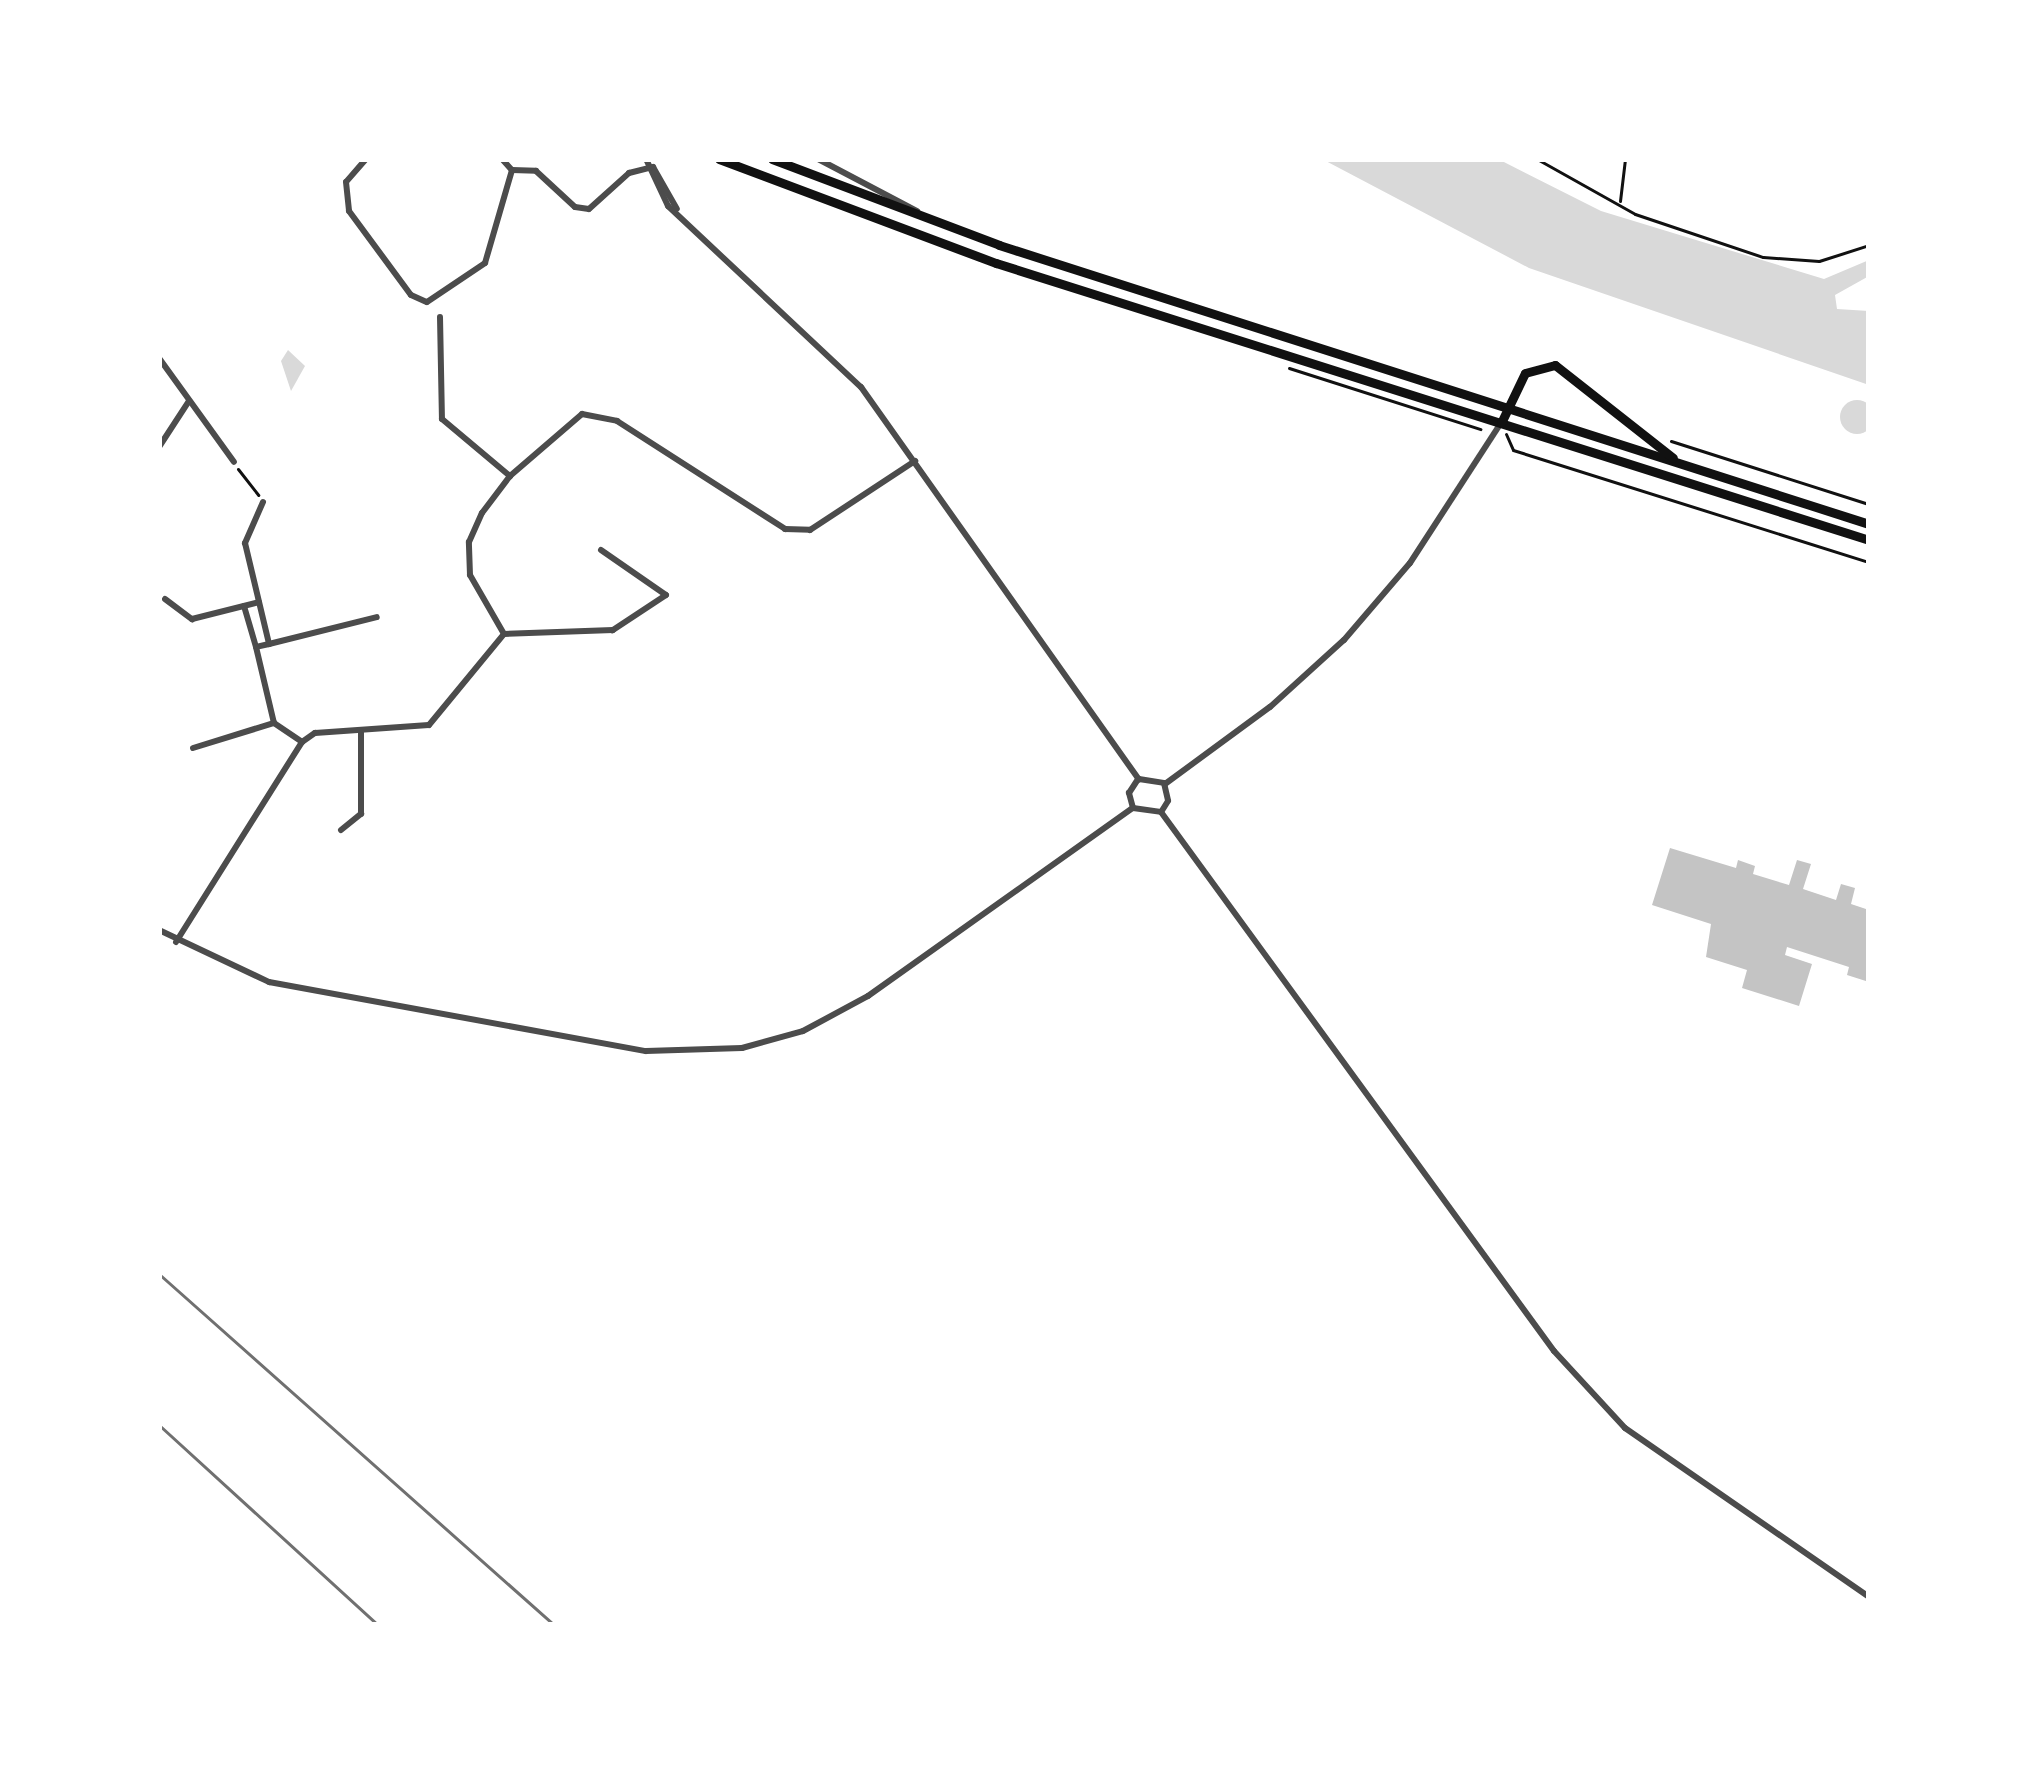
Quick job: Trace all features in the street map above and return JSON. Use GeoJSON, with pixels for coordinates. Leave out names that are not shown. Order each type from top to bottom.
{"type":"FeatureCollection","features":[{"type":"Feature","properties":{"kind":"main road"},"geometry":{"type":"LineString","coordinates":[[719,159],[996,262],[1869,540]]}},
{"type":"Feature","properties":{"kind":"main road"},"geometry":{"type":"LineString","coordinates":[[772,159],[920,213],[1869,524]]}},
{"type":"Feature","properties":{"kind":"main road"},"geometry":{"type":"LineString","coordinates":[[1501,423],[1525,374],[1556,365],[1688,467]]}},
{"type":"Feature","properties":{"kind":"street"},"geometry":{"type":"LineString","coordinates":[[366,159],[346,182],[350,212],[411,295],[427,302],[485,263],[512,170]]}},
{"type":"Feature","properties":{"kind":"street"},"geometry":{"type":"LineString","coordinates":[[502,159],[512,170],[536,171],[574,207],[589,209],[629,173],[662,172],[678,213]]}},
{"type":"Feature","properties":{"kind":"street"},"geometry":{"type":"LineString","coordinates":[[646,159],[654,190],[816,338],[915,461],[1138,779],[1165,784],[1251,723],[1343,640],[1410,562],[1501,423]]}},
{"type":"Feature","properties":{"kind":"street"},"geometry":{"type":"LineString","coordinates":[[818,159],[920,213]]}},
{"type":"Feature","properties":{"kind":"street"},"geometry":{"type":"LineString","coordinates":[[440,317],[442,418],[510,476]]}},
{"type":"Feature","properties":{"kind":"street"},"geometry":{"type":"LineString","coordinates":[[159,358],[234,462]]}},
{"type":"Feature","properties":{"kind":"street"},"geometry":{"type":"LineString","coordinates":[[159,448],[189,401]]}},
{"type":"Feature","properties":{"kind":"street"},"geometry":{"type":"LineString","coordinates":[[505,634],[468,559],[475,524],[510,476],[570,417],[594,413],[784,529],[811,530],[915,461]]}},
{"type":"Feature","properties":{"kind":"street"},"geometry":{"type":"LineString","coordinates":[[263,502],[245,543],[269,644]]}},
{"type":"Feature","properties":{"kind":"street"},"geometry":{"type":"LineString","coordinates":[[176,942],[302,742],[315,733],[430,725],[505,634],[614,630],[666,595],[601,550]]}},
{"type":"Feature","properties":{"kind":"street"},"geometry":{"type":"LineString","coordinates":[[165,599],[192,620],[259,602]]}},
{"type":"Feature","properties":{"kind":"street"},"geometry":{"type":"LineString","coordinates":[[244,606],[274,723],[302,742]]}},
{"type":"Feature","properties":{"kind":"street"},"geometry":{"type":"LineString","coordinates":[[256,647],[377,617]]}},
{"type":"Feature","properties":{"kind":"street"},"geometry":{"type":"LineString","coordinates":[[193,748],[274,723]]}},
{"type":"Feature","properties":{"kind":"street"},"geometry":{"type":"LineString","coordinates":[[341,830],[361,814],[362,731]]}},
{"type":"Feature","properties":{"kind":"street"},"geometry":{"type":"LineString","coordinates":[[1133,808],[1129,794],[1138,779]]}},
{"type":"Feature","properties":{"kind":"street"},"geometry":{"type":"LineString","coordinates":[[1165,784],[1161,812],[1554,1352],[1636,1436],[1869,1598]]}},
{"type":"Feature","properties":{"kind":"street"},"geometry":{"type":"LineString","coordinates":[[159,930],[268,982],[646,1051],[742,1048],[803,1030],[868,996],[1133,808],[1161,812]]}},
{"type":"Feature","properties":{"kind":"path"},"geometry":{"type":"LineString","coordinates":[[1537,159],[1624,207],[1774,259],[1819,261],[1869,245]]}},
{"type":"Feature","properties":{"kind":"path"},"geometry":{"type":"LineString","coordinates":[[1624,207],[1617,188],[1625,159]]}},
{"type":"Feature","properties":{"kind":"path"},"geometry":{"type":"LineString","coordinates":[[1271,362],[1479,430],[1501,423],[1513,450],[1869,562]]}},
{"type":"Feature","properties":{"kind":"path"},"geometry":{"type":"LineString","coordinates":[[1654,432],[1869,504]]}},
{"type":"Feature","properties":{"kind":"path"},"geometry":{"type":"LineString","coordinates":[[234,462],[263,502]]}},
{"type":"Feature","properties":{"kind":"shaded area"},"geometry":{"type":"Polygon","coordinates":[[[1322,159],[1498,159],[1601,211],[1824,279],[1869,260],[1869,276],[1835,295],[1837,309],[1869,311],[1869,385],[1529,268],[1322,159]]]}},
{"type":"Feature","properties":{"kind":"shaded area"},"geometry":{"type":"Polygon","coordinates":[[[288,350],[305,366],[291,391],[281,361],[288,350]]]}},
{"type":"Feature","properties":{"kind":"shaded area"},"geometry":{"type":"Polygon","coordinates":[[[1857,400],[1869,405],[1874,417],[1869,429],[1857,434],[1845,429],[1840,417],[1845,405],[1857,400]]]}},
{"type":"Feature","properties":{"kind":"building"},"geometry":{"type":"Polygon","coordinates":[[[1670,848],[1736,868],[1738,860],[1755,866],[1753,874],[1789,885],[1797,860],[1811,864],[1803,889],[1836,900],[1841,884],[1855,888],[1851,904],[1869,910],[1869,982],[1847,975],[1849,967],[1787,947],[1785,955],[1812,964],[1799,1006],[1742,988],[1747,970],[1706,957],[1711,924],[1652,905],[1670,848]]]}},
{"type":"Feature","properties":{"kind":"railway"},"geometry":{"type":"LineString","coordinates":[[159,1274],[554,1625]]}},
{"type":"Feature","properties":{"kind":"railway"},"geometry":{"type":"LineString","coordinates":[[159,1425],[378,1625]]}}]}
